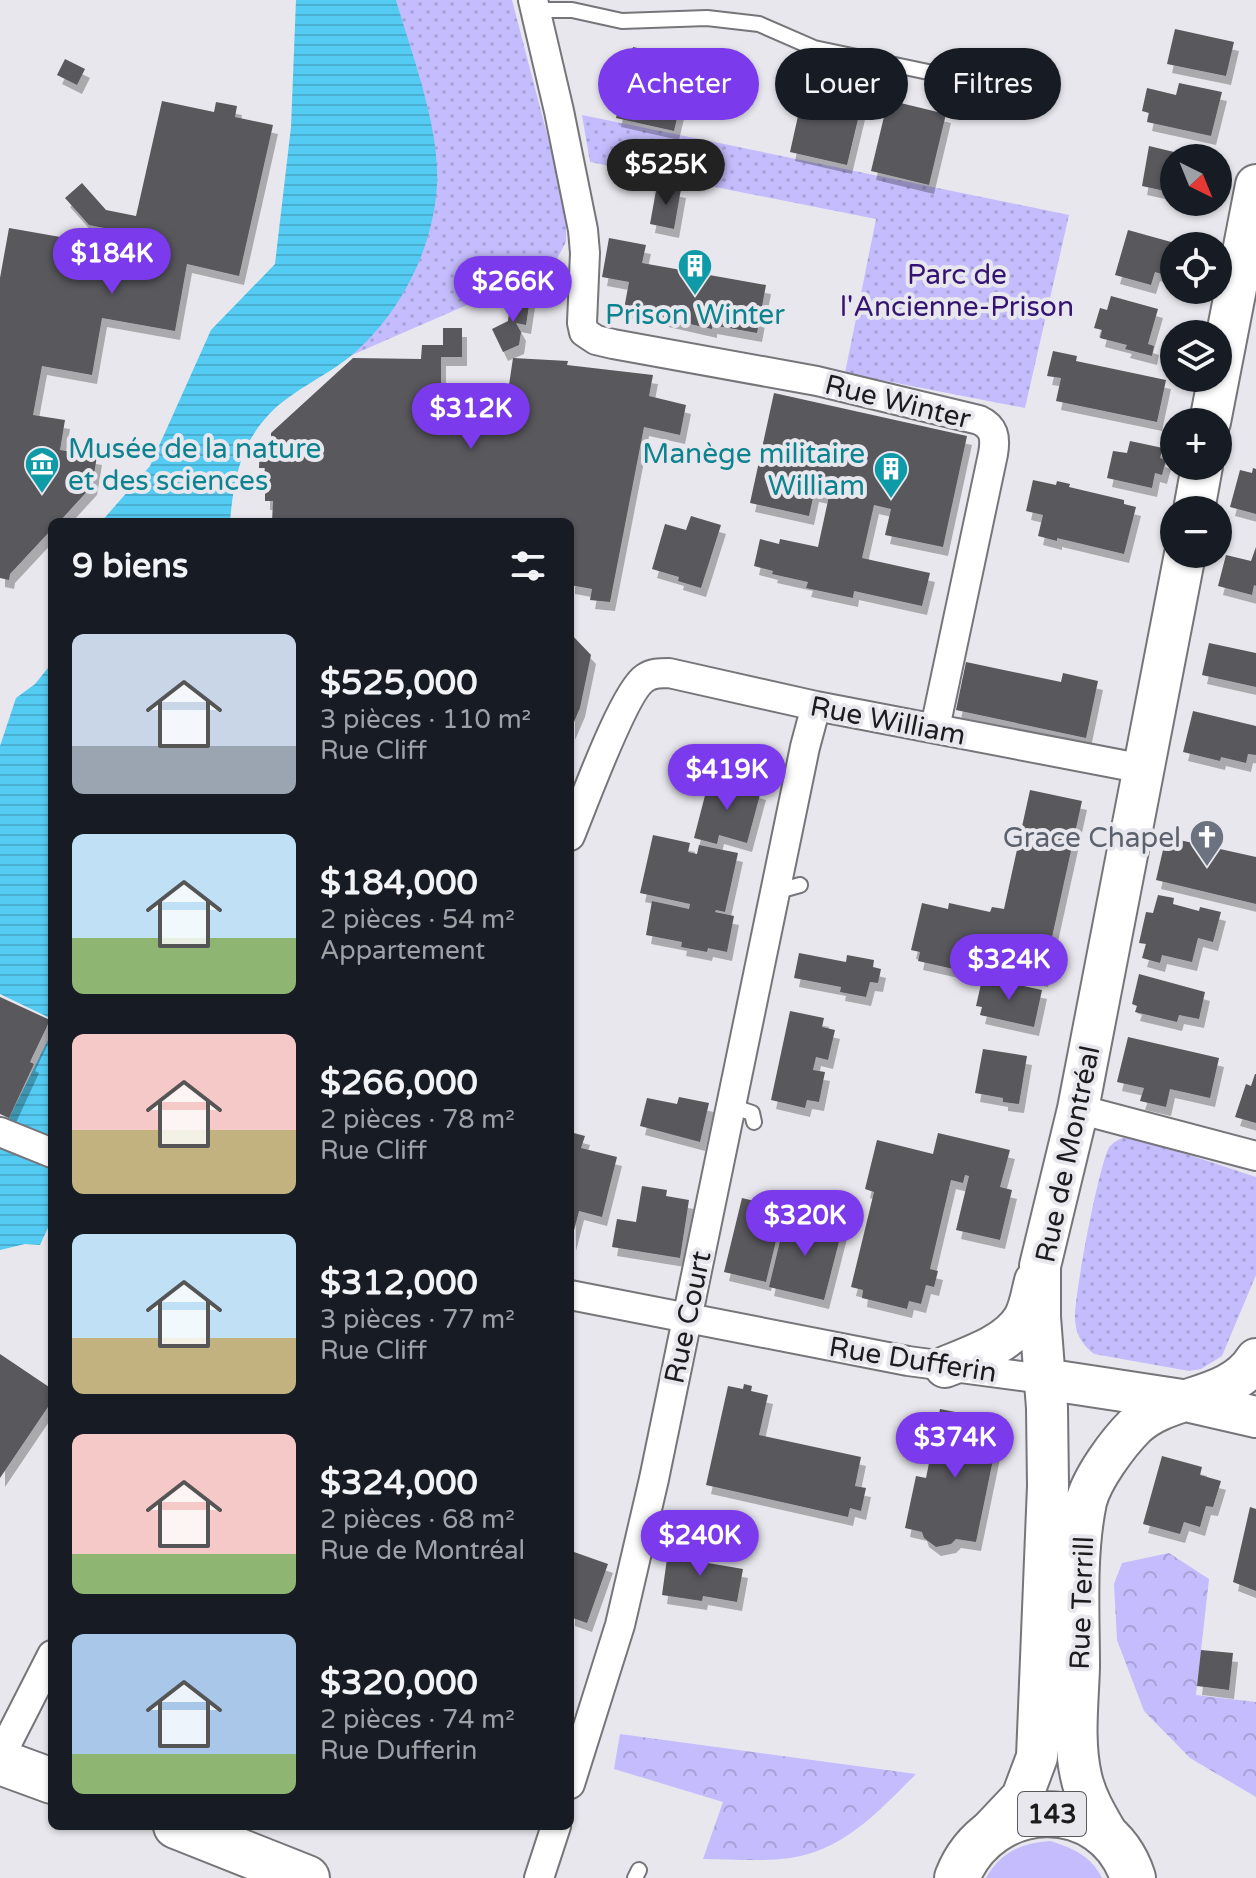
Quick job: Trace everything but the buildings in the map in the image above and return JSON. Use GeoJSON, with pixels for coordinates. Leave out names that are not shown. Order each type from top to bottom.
{"type":"FeatureCollection","features":[{"type":"Feature","properties":{"kind":"main road"},"geometry":{"type":"LineString","coordinates":[[0,1759],[48,1779]]}},
{"type":"Feature","properties":{"kind":"main road","name":"143"},"geometry":{"type":"LineString","coordinates":[[963,1863],[1008,1821],[1030,1815],[1052,1814],[1074,1818],[1095,1828],[1123,1859],[1171,1878]]}},
{"type":"Feature","properties":{"kind":"main road"},"geometry":{"type":"LineString","coordinates":[[186,1830],[307,1878]]}},
{"type":"Feature","properties":{"kind":"street","name":"Rue Winter"},"geometry":{"type":"LineString","coordinates":[[534,5],[583,230],[584,332],[596,340],[817,381],[987,424],[995,436],[935,728]]}},
{"type":"Feature","properties":{"kind":"street"},"geometry":{"type":"LineString","coordinates":[[1213,408],[1256,185]]}},
{"type":"Feature","properties":{"kind":"street","name":"Rue de Montréal"},"geometry":{"type":"LineString","coordinates":[[1044,1379],[1040,1266],[1078,1109],[1182,568]]}},
{"type":"Feature","properties":{"kind":"street","name":"Rue William"},"geometry":{"type":"LineString","coordinates":[[574,826],[627,699],[636,686],[656,673],[669,673],[816,706],[1144,769]]}},
{"type":"Feature","properties":{"kind":"street","name":"Rue Court"},"geometry":{"type":"LineString","coordinates":[[574,1771],[620,1625],[654,1479],[686,1317],[742,1114],[787,888],[805,747],[816,706]]}},
{"type":"Feature","properties":{"kind":"street"},"geometry":{"type":"LineString","coordinates":[[1078,1109],[1256,1156]]}},
{"type":"Feature","properties":{"kind":"street"},"geometry":{"type":"LineString","coordinates":[[0,1132],[48,1151]]}},
{"type":"Feature","properties":{"kind":"street"},"geometry":{"type":"LineString","coordinates":[[945,1367],[1005,1338],[1024,1318],[1040,1266]]}},
{"type":"Feature","properties":{"kind":"street","name":"Rue Dufferin"},"geometry":{"type":"LineString","coordinates":[[574,1296],[945,1367],[1182,1400],[1256,1417]]}},
{"type":"Feature","properties":{"kind":"street","name":"Rue Terrill"},"geometry":{"type":"LineString","coordinates":[[1123,1859],[1086,1796],[1078,1760],[1080,1561],[1086,1501],[1121,1440],[1139,1422],[1182,1400],[1216,1390],[1238,1378],[1256,1359]]}},
{"type":"Feature","properties":{"kind":"street","name":"Rue Terrill"},"geometry":{"type":"LineString","coordinates":[[963,1863],[1022,1797],[1031,1777],[1040,1737],[1048,1486],[1044,1379]]}},
{"type":"Feature","properties":{"kind":"street"},"geometry":{"type":"LineString","coordinates":[[0,1759],[48,1663]]}},
{"type":"Feature","properties":{"kind":"street"},"geometry":{"type":"LineString","coordinates":[[539,1878],[555,1830]]}},
{"type":"Feature","properties":{"kind":"lane"},"geometry":{"type":"LineString","coordinates":[[534,5],[622,21],[707,18],[759,24],[814,48],[924,71]]}},
{"type":"Feature","properties":{"kind":"green space"},"geometry":{"type":"Polygon","coordinates":[[[396,0],[512,0],[561,188],[566,242],[552,268],[352,355],[380,325],[431,125],[396,0]]]}},
{"type":"Feature","properties":{"kind":"green space","name":"Parc de l'Ancienne-Prison"},"geometry":{"type":"Polygon","coordinates":[[[582,115],[1069,215],[1025,408],[845,373],[876,219],[590,162],[582,115]]]}},
{"type":"Feature","properties":{"kind":"green space"},"geometry":{"type":"Polygon","coordinates":[[[1132,1136],[1256,1177],[1256,1275],[1222,1356],[1201,1369],[1189,1371],[1094,1354],[1082,1342],[1076,1328],[1079,1284],[1100,1175],[1110,1146],[1132,1136]]]}},
{"type":"Feature","properties":{"kind":"green space"},"geometry":{"type":"Polygon","coordinates":[[[1169,1553],[1209,1579],[1196,1695],[1256,1702],[1256,1797],[1190,1758],[1144,1711],[1117,1640],[1114,1584],[1122,1563],[1169,1553]]]}},
{"type":"Feature","properties":{"kind":"green space"},"geometry":{"type":"Polygon","coordinates":[[[620,1734],[916,1774],[859,1827],[827,1847],[790,1858],[703,1859],[723,1802],[614,1769],[620,1734]]]}},
{"type":"Feature","properties":{"kind":"green space"},"geometry":{"type":"Polygon","coordinates":[[[1050,1841],[1080,1854],[1102,1878],[986,1878],[998,1862],[1013,1850],[1050,1841]]]}},
{"type":"Feature","properties":{"kind":"water"},"geometry":{"type":"Polygon","coordinates":[[[296,0],[396,0],[424,92],[437,162],[437,184],[429,232],[411,278],[399,300],[369,339],[352,355],[284,401],[255,431],[239,468],[230,518],[104,518],[150,466],[211,330],[275,264],[291,127],[296,0]]]}},
{"type":"Feature","properties":{"kind":"water"},"geometry":{"type":"Polygon","coordinates":[[[48,668],[48,1017],[0,994],[0,746],[16,698],[35,684],[48,668]]]}},
{"type":"Feature","properties":{"kind":"water"},"geometry":{"type":"Polygon","coordinates":[[[48,1040],[48,1228],[40,1245],[25,1244],[0,1250],[0,1136],[48,1040]]]}},
{"type":"Feature","properties":{"kind":"place","name":"Prison Winter"},"geometry":{"type":"Point","coordinates":[695,297]}},
{"type":"Feature","properties":{"kind":"place","name":"Musée de la nature et des sciences"},"geometry":{"type":"Point","coordinates":[42,495]}},
{"type":"Feature","properties":{"kind":"place","name":"Manège militaire William"},"geometry":{"type":"Point","coordinates":[891,500]}},
{"type":"Feature","properties":{"kind":"place","name":"Grace Chapel"},"geometry":{"type":"Point","coordinates":[1207,868]}}]}
